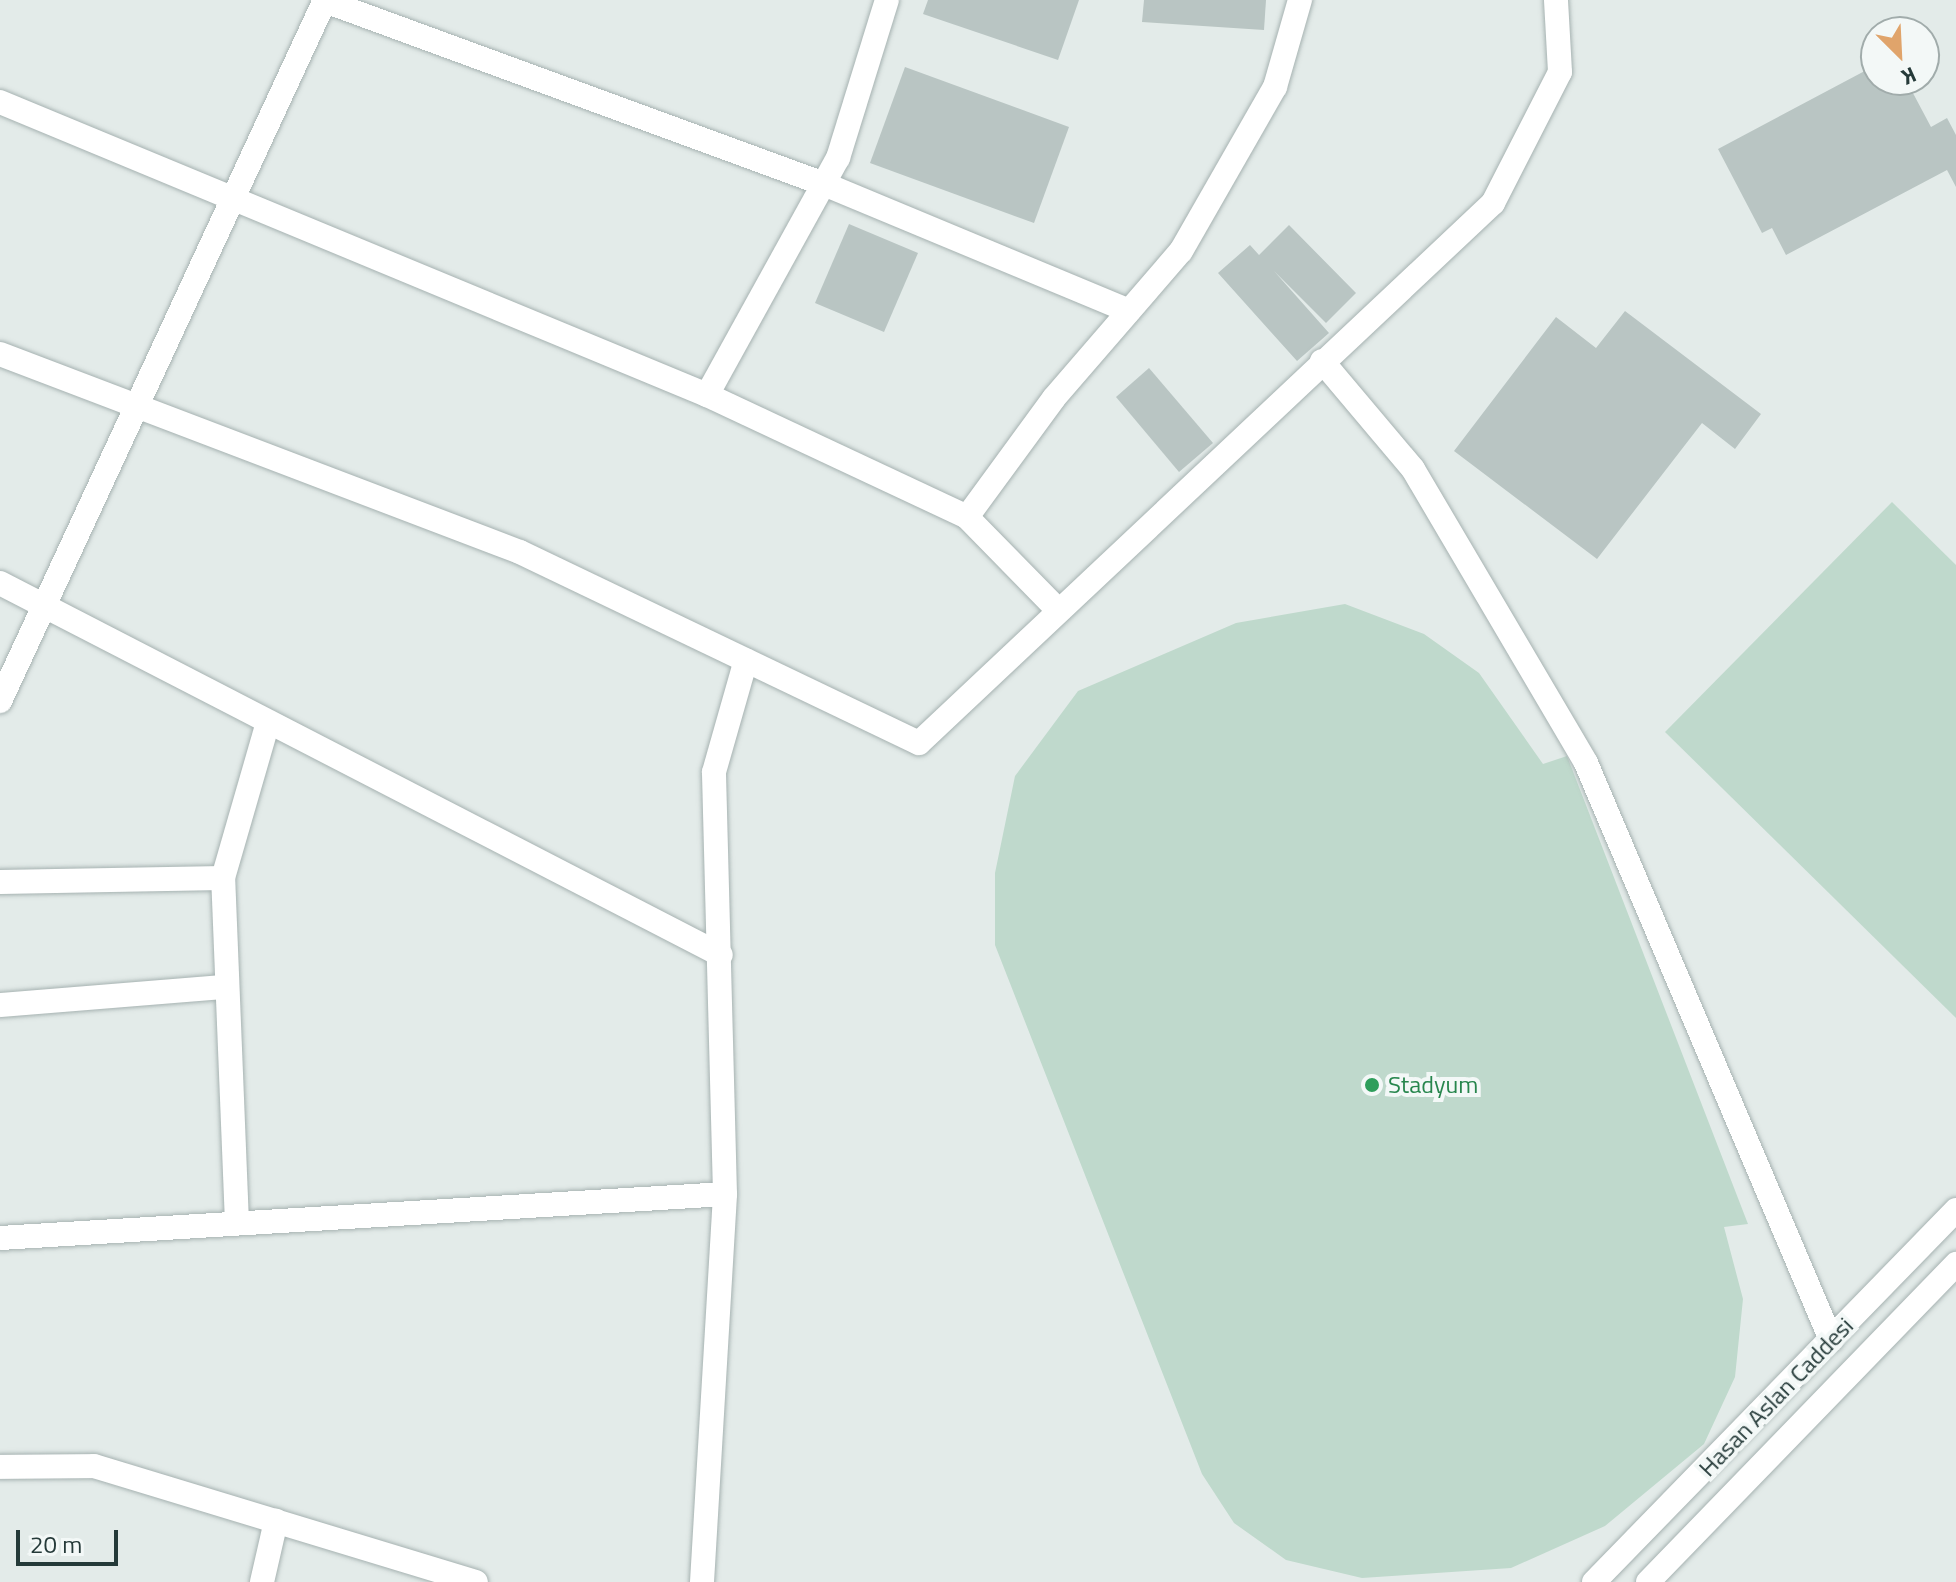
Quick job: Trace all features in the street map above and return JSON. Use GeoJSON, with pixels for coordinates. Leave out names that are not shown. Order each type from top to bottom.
{"type":"FeatureCollection","features":[{"type":"Feature","properties":{"kind":"street"},"geometry":{"type":"LineString","coordinates":[[707,395],[824,184],[887,0]]}},
{"type":"Feature","properties":{"kind":"street"},"geometry":{"type":"LineString","coordinates":[[967,517],[1129,311],[1181,251],[1275,87],[1300,0]]}},
{"type":"Feature","properties":{"kind":"street"},"geometry":{"type":"LineString","coordinates":[[0,354],[135,401],[520,552],[919,743],[1493,203],[1560,72],[1556,0]]}},
{"type":"Feature","properties":{"kind":"street"},"geometry":{"type":"LineString","coordinates":[[0,701],[40,605],[325,1],[824,184],[1129,311]]}},
{"type":"Feature","properties":{"kind":"street"},"geometry":{"type":"LineString","coordinates":[[0,102],[228,202],[707,395],[967,517],[1058,610]]}},
{"type":"Feature","properties":{"kind":"street"},"geometry":{"type":"LineString","coordinates":[[1322,361],[1413,469],[1586,763],[1831,1340]]}},
{"type":"Feature","properties":{"kind":"street"},"geometry":{"type":"LineString","coordinates":[[0,583],[721,955]]}},
{"type":"Feature","properties":{"kind":"street"},"geometry":{"type":"LineString","coordinates":[[702,1582],[725,1194],[714,772],[746,660]]}},
{"type":"Feature","properties":{"kind":"street"},"geometry":{"type":"LineString","coordinates":[[237,1223],[223,987],[223,878],[268,722]]}},
{"type":"Feature","properties":{"kind":"street"},"geometry":{"type":"LineString","coordinates":[[0,882],[223,878]]}},
{"type":"Feature","properties":{"kind":"street"},"geometry":{"type":"LineString","coordinates":[[0,1005],[223,987]]}},
{"type":"Feature","properties":{"kind":"street"},"geometry":{"type":"LineString","coordinates":[[0,1238],[725,1194]]}},
{"type":"Feature","properties":{"kind":"street","name":"Hasan Aslan Caddesi"},"geometry":{"type":"LineString","coordinates":[[1594,1582],[1956,1210]]}},
{"type":"Feature","properties":{"kind":"street","name":"Hasan Aslan Caddesi"},"geometry":{"type":"LineString","coordinates":[[1648,1582],[1956,1264]]}},
{"type":"Feature","properties":{"kind":"street"},"geometry":{"type":"LineString","coordinates":[[0,1467],[94,1466],[476,1582]]}},
{"type":"Feature","properties":{"kind":"street"},"geometry":{"type":"LineString","coordinates":[[262,1582],[276,1521]]}},
{"type":"Feature","properties":{"kind":"green space"},"geometry":{"type":"Polygon","coordinates":[[[1892,502],[1956,565],[1956,1018],[1665,732],[1892,502]]]}},
{"type":"Feature","properties":{"kind":"green space","name":"Stadyum"},"geometry":{"type":"Polygon","coordinates":[[[1345,604],[1424,634],[1479,673],[1543,764],[1567,756],[1748,1224],[1724,1227],[1743,1299],[1735,1377],[1704,1444],[1605,1526],[1511,1568],[1362,1578],[1286,1560],[1234,1523],[1202,1474],[995,945],[995,873],[1015,776],[1078,691],[1236,623],[1345,604]]]}},
{"type":"Feature","properties":{"kind":"building"},"geometry":{"type":"Polygon","coordinates":[[[928,0],[1079,0],[1058,60],[923,14],[928,0]]]}},
{"type":"Feature","properties":{"kind":"building"},"geometry":{"type":"Polygon","coordinates":[[[1144,0],[1266,0],[1264,30],[1142,22],[1144,0]]]}},
{"type":"Feature","properties":{"kind":"building"},"geometry":{"type":"Polygon","coordinates":[[[905,67],[1069,127],[1034,223],[870,163],[905,67]]]}},
{"type":"Feature","properties":{"kind":"building"},"geometry":{"type":"Polygon","coordinates":[[[1860,74],[1860,96],[1915,96],[1931,127],[1947,118],[1956,135],[1956,187],[1947,170],[1786,255],[1772,228],[1762,233],[1718,149],[1860,74]]]}},
{"type":"Feature","properties":{"kind":"building"},"geometry":{"type":"Polygon","coordinates":[[[849,224],[918,253],[884,332],[815,303],[849,224]]]}},
{"type":"Feature","properties":{"kind":"building"},"geometry":{"type":"Polygon","coordinates":[[[1289,225],[1356,293],[1326,323],[1274,271],[1329,333],[1297,361],[1218,273],[1250,245],[1259,255],[1289,225]]]}},
{"type":"Feature","properties":{"kind":"building"},"geometry":{"type":"Polygon","coordinates":[[[1625,311],[1761,414],[1735,449],[1702,423],[1597,559],[1454,451],[1556,317],[1596,348],[1625,311]]]}},
{"type":"Feature","properties":{"kind":"building"},"geometry":{"type":"Polygon","coordinates":[[[1149,368],[1213,443],[1179,472],[1116,397],[1149,368]]]}},
{"type":"Feature","properties":{"kind":"place","name":"Stadyum"},"geometry":{"type":"Point","coordinates":[1372,1085]}}]}
